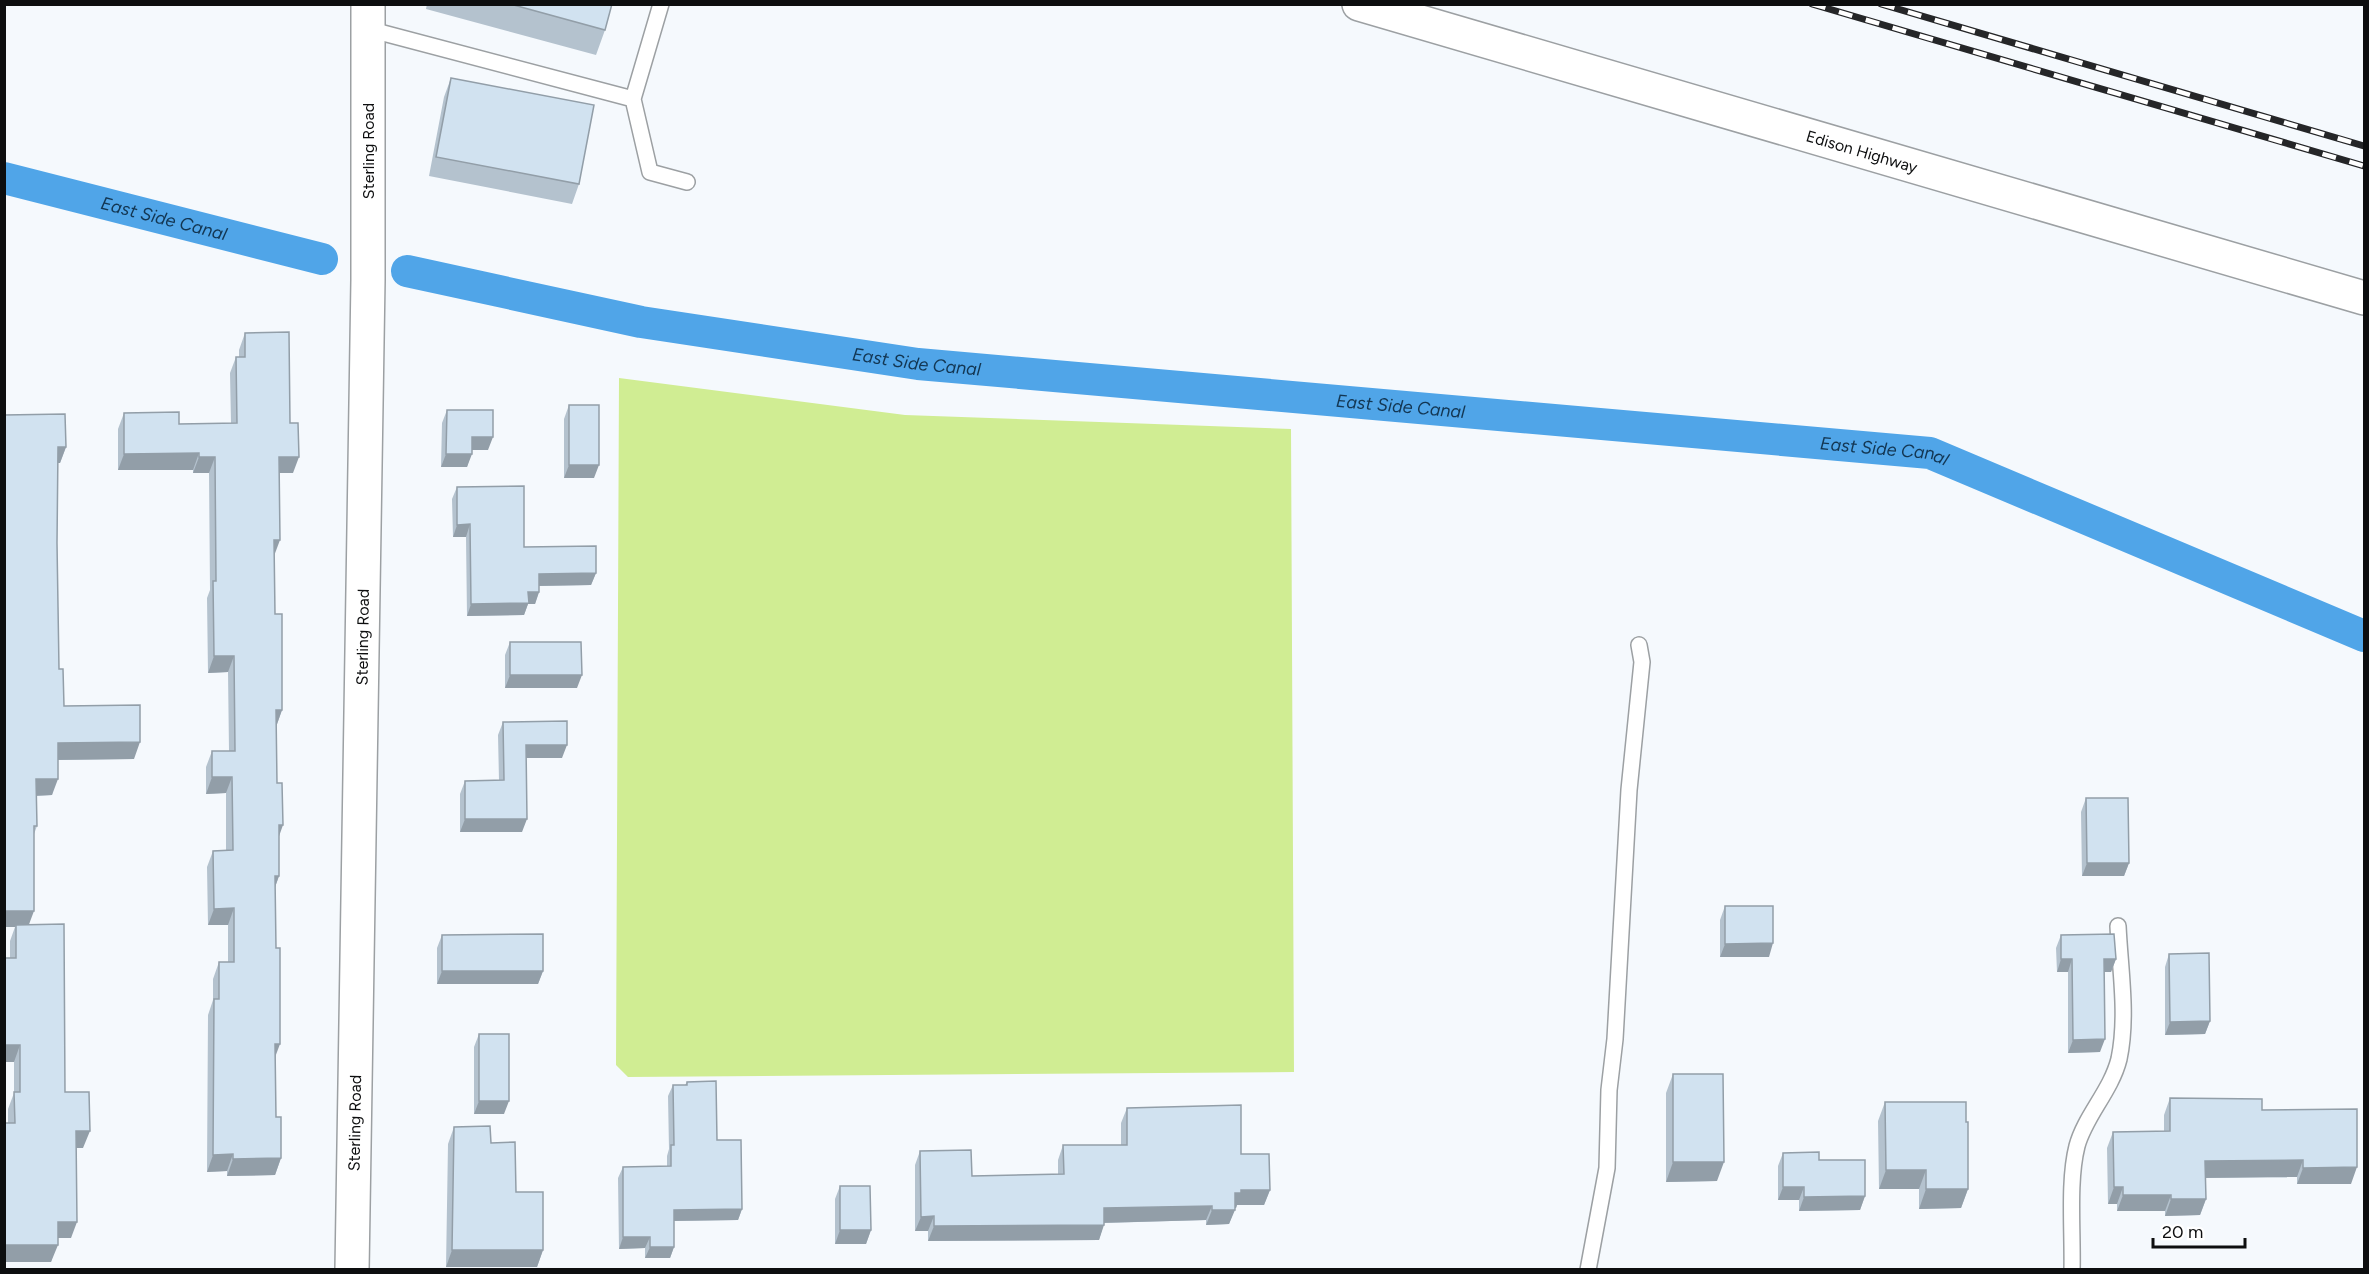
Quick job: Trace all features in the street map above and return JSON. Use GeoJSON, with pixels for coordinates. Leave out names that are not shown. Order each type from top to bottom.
{"type":"FeatureCollection","features":[{"type":"Feature","properties":{"kind":"street","name":"Edison Highway"},"geometry":{"type":"LineString","coordinates":[[1359,4],[2364,298]]}},
{"type":"Feature","properties":{"kind":"street","name":"Sterling Road"},"geometry":{"type":"LineString","coordinates":[[352,1269],[367,316],[368,16]]}},
{"type":"Feature","properties":{"kind":"lane"},"geometry":{"type":"LineString","coordinates":[[661,4],[633,99],[650,172],[687,182]]}},
{"type":"Feature","properties":{"kind":"lane"},"geometry":{"type":"LineString","coordinates":[[368,16],[633,99]]}},
{"type":"Feature","properties":{"kind":"lane"},"geometry":{"type":"LineString","coordinates":[[1588,1269],[1607,1167],[1609,1090],[1615,1039],[1629,790],[1642,662],[1639,645]]}},
{"type":"Feature","properties":{"kind":"lane"},"geometry":{"type":"LineString","coordinates":[[2072,1269],[2074,1168],[2078,1144],[2114,1078],[2119,1056],[2123,1023],[2118,926]]}},
{"type":"Feature","properties":{"kind":"green space"},"geometry":{"type":"Polygon","coordinates":[[[619,378],[905,415],[1291,429],[1294,1072],[628,1077],[616,1065],[619,378]]]}},
{"type":"Feature","properties":{"kind":"building"},"geometry":{"type":"Polygon","coordinates":[[[510,4],[612,4],[605,30],[510,4]]]}},
{"type":"Feature","properties":{"kind":"building"},"geometry":{"type":"Polygon","coordinates":[[[451,78],[594,105],[579,184],[436,157],[451,78]]]}},
{"type":"Feature","properties":{"kind":"building"},"geometry":{"type":"Polygon","coordinates":[[[289,332],[290,423],[298,423],[299,457],[279,457],[280,540],[274,540],[275,614],[282,614],[282,710],[276,710],[277,783],[282,783],[283,825],[279,825],[279,876],[275,876],[276,948],[280,948],[280,1044],[275,1044],[276,1117],[281,1117],[281,1158],[233,1159],[233,1154],[213,1155],[214,999],[219,999],[219,962],[234,962],[234,908],[214,909],[213,851],[233,850],[232,777],[212,777],[212,751],[235,751],[234,656],[214,656],[215,457],[199,457],[199,453],[124,454],[124,413],[179,412],[179,424],[237,423],[236,357],[245,357],[245,333],[289,332]]]}},
{"type":"Feature","properties":{"kind":"building"},"geometry":{"type":"Polygon","coordinates":[[[569,405],[599,405],[599,465],[569,465],[569,405]]]}},
{"type":"Feature","properties":{"kind":"building"},"geometry":{"type":"Polygon","coordinates":[[[447,410],[493,410],[493,437],[472,437],[472,454],[446,454],[447,410]]]}},
{"type":"Feature","properties":{"kind":"building"},"geometry":{"type":"Polygon","coordinates":[[[65,414],[66,447],[58,447],[57,543],[59,669],[63,669],[64,706],[140,705],[140,742],[58,743],[58,779],[36,779],[34,911],[4,911],[4,415],[65,414]]]}},
{"type":"Feature","properties":{"kind":"building"},"geometry":{"type":"Polygon","coordinates":[[[524,486],[524,547],[596,546],[596,573],[539,574],[539,592],[528,592],[529,603],[471,604],[470,524],[457,525],[457,487],[524,486]]]}},
{"type":"Feature","properties":{"kind":"building"},"geometry":{"type":"Polygon","coordinates":[[[510,642],[581,642],[582,675],[510,675],[510,642]]]}},
{"type":"Feature","properties":{"kind":"building"},"geometry":{"type":"Polygon","coordinates":[[[567,721],[567,745],[526,745],[527,819],[465,819],[465,781],[504,780],[503,722],[567,721]]]}},
{"type":"Feature","properties":{"kind":"building"},"geometry":{"type":"Polygon","coordinates":[[[2086,798],[2128,798],[2129,863],[2087,863],[2086,798]]]}},
{"type":"Feature","properties":{"kind":"building"},"geometry":{"type":"Polygon","coordinates":[[[1725,906],[1773,906],[1773,943],[1725,944],[1725,906]]]}},
{"type":"Feature","properties":{"kind":"building"},"geometry":{"type":"Polygon","coordinates":[[[64,924],[65,1092],[89,1092],[90,1131],[76,1131],[77,1222],[58,1222],[58,1245],[4,1245],[4,1123],[15,1123],[14,1092],[20,1092],[20,1045],[4,1045],[4,958],[16,958],[16,925],[64,924]]]}},
{"type":"Feature","properties":{"kind":"building"},"geometry":{"type":"Polygon","coordinates":[[[543,934],[543,971],[442,971],[442,935],[543,934]]]}},
{"type":"Feature","properties":{"kind":"building"},"geometry":{"type":"Polygon","coordinates":[[[2114,934],[2116,959],[2104,959],[2105,1039],[2073,1040],[2072,959],[2061,959],[2061,935],[2114,934]]]}},
{"type":"Feature","properties":{"kind":"building"},"geometry":{"type":"Polygon","coordinates":[[[2209,953],[2210,1021],[2170,1022],[2169,954],[2209,953]]]}},
{"type":"Feature","properties":{"kind":"building"},"geometry":{"type":"Polygon","coordinates":[[[479,1034],[509,1034],[509,1101],[479,1101],[479,1034]]]}},
{"type":"Feature","properties":{"kind":"building"},"geometry":{"type":"Polygon","coordinates":[[[1673,1074],[1723,1074],[1724,1162],[1673,1162],[1673,1074]]]}},
{"type":"Feature","properties":{"kind":"building"},"geometry":{"type":"Polygon","coordinates":[[[716,1081],[717,1140],[741,1140],[742,1209],[674,1210],[674,1247],[650,1247],[650,1237],[623,1237],[623,1167],[671,1166],[671,1145],[674,1145],[673,1085],[716,1081]]]}},
{"type":"Feature","properties":{"kind":"building"},"geometry":{"type":"Polygon","coordinates":[[[2170,1098],[2262,1099],[2262,1110],[2357,1109],[2357,1167],[2303,1168],[2303,1160],[2205,1161],[2206,1199],[2171,1199],[2171,1195],[2123,1195],[2123,1187],[2114,1187],[2113,1132],[2170,1131],[2170,1098]]]}},
{"type":"Feature","properties":{"kind":"building"},"geometry":{"type":"Polygon","coordinates":[[[1885,1102],[1966,1102],[1968,1189],[1926,1189],[1926,1170],[1886,1170],[1885,1102]]]}},
{"type":"Feature","properties":{"kind":"building"},"geometry":{"type":"Polygon","coordinates":[[[1241,1105],[1241,1154],[1269,1154],[1270,1190],[1241,1190],[1241,1193],[1235,1193],[1235,1210],[1212,1210],[1212,1206],[1104,1208],[1104,1225],[934,1226],[934,1216],[921,1217],[920,1151],[971,1150],[972,1176],[1064,1174],[1063,1145],[1127,1145],[1127,1108],[1241,1105]]]}},
{"type":"Feature","properties":{"kind":"building"},"geometry":{"type":"Polygon","coordinates":[[[490,1126],[491,1143],[515,1142],[516,1192],[543,1192],[543,1250],[452,1250],[454,1127],[490,1126]]]}},
{"type":"Feature","properties":{"kind":"building"},"geometry":{"type":"Polygon","coordinates":[[[1819,1152],[1819,1160],[1865,1160],[1865,1196],[1804,1197],[1804,1187],[1783,1187],[1783,1153],[1819,1152]]]}},
{"type":"Feature","properties":{"kind":"building"},"geometry":{"type":"Polygon","coordinates":[[[840,1186],[870,1186],[871,1230],[840,1230],[840,1186]]]}},
{"type":"Feature","properties":{"kind":"waterway","name":"East Side Canal"},"geometry":{"type":"LineString","coordinates":[[4,178],[322,259]]}},
{"type":"Feature","properties":{"kind":"waterway","name":"East Side Canal"},"geometry":{"type":"LineString","coordinates":[[407,271],[641,322],[918,364],[1930,453],[2364,636]]}},
{"type":"Feature","properties":{"kind":"railway"},"geometry":{"type":"LineString","coordinates":[[1812,4],[2364,166]]}},
{"type":"Feature","properties":{"kind":"railway"},"geometry":{"type":"LineString","coordinates":[[1881,4],[2364,146]]}}]}
